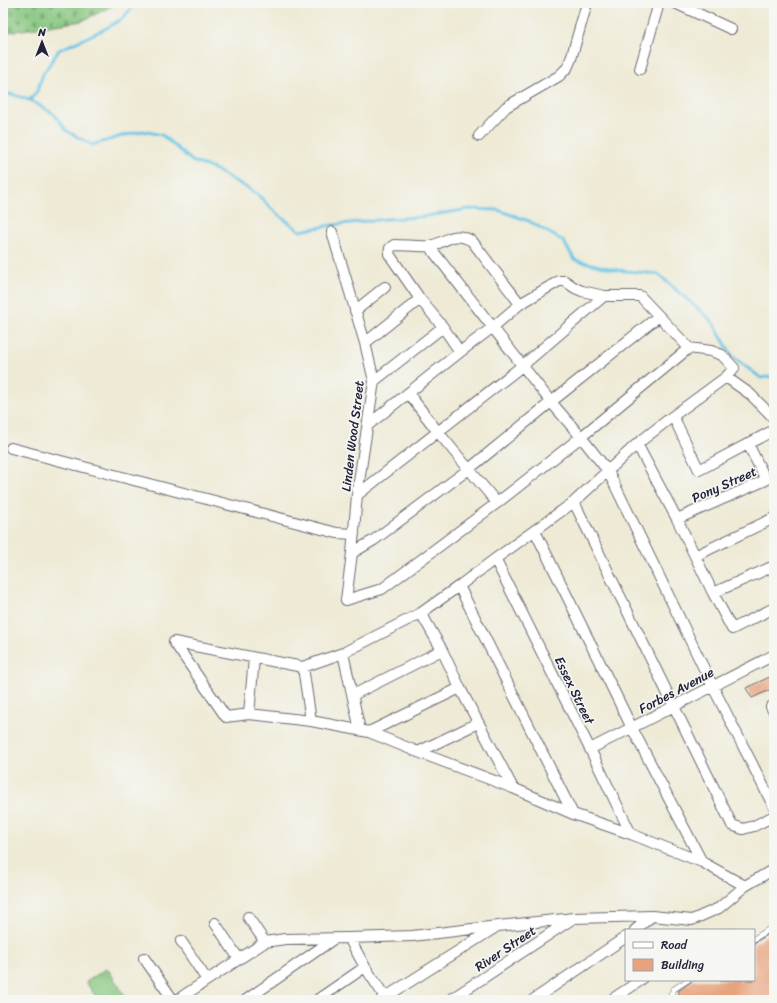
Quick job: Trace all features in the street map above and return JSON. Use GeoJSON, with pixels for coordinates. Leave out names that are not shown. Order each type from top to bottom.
{"type":"FeatureCollection","features":[{"type":"Feature","properties":{"kind":"street"},"geometry":{"type":"LineString","coordinates":[[479,136],[506,107],[559,76],[567,68],[587,3]]}},
{"type":"Feature","properties":{"kind":"street"},"geometry":{"type":"LineString","coordinates":[[640,69],[659,3]]}},
{"type":"Feature","properties":{"kind":"street"},"geometry":{"type":"LineString","coordinates":[[675,3],[731,29]]}},
{"type":"Feature","properties":{"kind":"street","name":"Linden Wood Street"},"geometry":{"type":"LineString","coordinates":[[332,232],[365,343],[374,382],[357,495],[346,600],[382,588],[497,503]]}},
{"type":"Feature","properties":{"kind":"street"},"geometry":{"type":"LineString","coordinates":[[460,352],[443,327],[420,299],[389,254],[390,248],[394,245],[429,246],[457,236],[464,236],[472,241],[520,304]]}},
{"type":"Feature","properties":{"kind":"street"},"geometry":{"type":"LineString","coordinates":[[429,246],[522,366],[608,471],[712,686],[774,807]]}},
{"type":"Feature","properties":{"kind":"street"},"geometry":{"type":"LineString","coordinates":[[368,425],[520,304],[559,281],[565,281],[582,291],[604,296],[640,296],[689,348],[711,351],[722,355],[734,368],[726,377],[637,444],[574,502],[535,531],[421,613],[343,653],[303,667],[174,642],[226,717],[249,714],[311,721],[364,731],[513,788],[573,814],[631,834],[702,862],[745,886]]}},
{"type":"Feature","properties":{"kind":"street"},"geometry":{"type":"LineString","coordinates":[[355,311],[385,287]]}},
{"type":"Feature","properties":{"kind":"street"},"geometry":{"type":"LineString","coordinates":[[357,495],[522,366],[604,296]]}},
{"type":"Feature","properties":{"kind":"street"},"geometry":{"type":"LineString","coordinates":[[365,343],[420,299]]}},
{"type":"Feature","properties":{"kind":"street"},"geometry":{"type":"LineString","coordinates":[[352,553],[374,540],[469,469],[659,316]]}},
{"type":"Feature","properties":{"kind":"street"},"geometry":{"type":"LineString","coordinates":[[374,382],[443,327]]}},
{"type":"Feature","properties":{"kind":"street"},"geometry":{"type":"LineString","coordinates":[[408,393],[438,432],[497,503],[581,437],[689,348]]}},
{"type":"Feature","properties":{"kind":"street"},"geometry":{"type":"LineString","coordinates":[[726,377],[750,394],[774,418]]}},
{"type":"Feature","properties":{"kind":"street"},"geometry":{"type":"LineString","coordinates":[[673,416],[699,470],[774,430]]}},
{"type":"Feature","properties":{"kind":"street"},"geometry":{"type":"LineString","coordinates":[[637,444],[677,519],[732,630],[774,608]]}},
{"type":"Feature","properties":{"kind":"street","name":"Pony Street"},"geometry":{"type":"LineString","coordinates":[[677,519],[766,480],[748,444]]}},
{"type":"Feature","properties":{"kind":"street"},"geometry":{"type":"LineString","coordinates":[[11,448],[337,533],[354,534]]}},
{"type":"Feature","properties":{"kind":"street"},"geometry":{"type":"LineString","coordinates":[[574,502],[732,825],[743,829],[754,826],[774,816]]}},
{"type":"Feature","properties":{"kind":"street"},"geometry":{"type":"LineString","coordinates":[[695,556],[774,518]]}},
{"type":"Feature","properties":{"kind":"street"},"geometry":{"type":"LineString","coordinates":[[535,531],[632,728],[702,862]]}},
{"type":"Feature","properties":{"kind":"street","name":"Essex Street"},"geometry":{"type":"LineString","coordinates":[[495,559],[631,834]]}},
{"type":"Feature","properties":{"kind":"street"},"geometry":{"type":"LineString","coordinates":[[713,593],[774,566]]}},
{"type":"Feature","properties":{"kind":"street"},"geometry":{"type":"LineString","coordinates":[[459,586],[573,814]]}},
{"type":"Feature","properties":{"kind":"street"},"geometry":{"type":"LineString","coordinates":[[421,613],[442,650],[478,723],[513,788]]}},
{"type":"Feature","properties":{"kind":"street"},"geometry":{"type":"LineString","coordinates":[[353,695],[442,650]]}},
{"type":"Feature","properties":{"kind":"street"},"geometry":{"type":"LineString","coordinates":[[343,653],[353,695],[364,731]]}},
{"type":"Feature","properties":{"kind":"street","name":"Forbes Avenue"},"geometry":{"type":"LineString","coordinates":[[590,749],[673,705],[774,655]]}},
{"type":"Feature","properties":{"kind":"street"},"geometry":{"type":"LineString","coordinates":[[249,714],[254,658]]}},
{"type":"Feature","properties":{"kind":"street"},"geometry":{"type":"LineString","coordinates":[[303,667],[311,721]]}},
{"type":"Feature","properties":{"kind":"street"},"geometry":{"type":"LineString","coordinates":[[364,731],[460,688]]}},
{"type":"Feature","properties":{"kind":"street"},"geometry":{"type":"LineString","coordinates":[[774,705],[771,707],[774,712]]}},
{"type":"Feature","properties":{"kind":"street"},"geometry":{"type":"LineString","coordinates":[[418,752],[478,723]]}},
{"type":"Feature","properties":{"kind":"street"},"geometry":{"type":"LineString","coordinates":[[177,1000],[265,942],[284,939],[412,936],[574,918],[652,916],[692,920],[719,908],[745,886],[774,869]]}},
{"type":"Feature","properties":{"kind":"street"},"geometry":{"type":"LineString","coordinates":[[636,929],[652,916]]}},
{"type":"Feature","properties":{"kind":"street"},"geometry":{"type":"LineString","coordinates":[[248,917],[265,942]]}},
{"type":"Feature","properties":{"kind":"street","name":"River Street"},"geometry":{"type":"LineString","coordinates":[[450,1000],[574,918]]}},
{"type":"Feature","properties":{"kind":"street"},"geometry":{"type":"LineString","coordinates":[[215,923],[239,959]]}},
{"type":"Feature","properties":{"kind":"street"},"geometry":{"type":"LineString","coordinates":[[349,938],[384,999],[498,926]]}},
{"type":"Feature","properties":{"kind":"street"},"geometry":{"type":"LineString","coordinates":[[246,1000],[335,938]]}},
{"type":"Feature","properties":{"kind":"street"},"geometry":{"type":"LineString","coordinates":[[533,1000],[625,938]]}},
{"type":"Feature","properties":{"kind":"street"},"geometry":{"type":"LineString","coordinates":[[181,941],[207,980]]}},
{"type":"Feature","properties":{"kind":"street"},"geometry":{"type":"LineString","coordinates":[[144,958],[173,1000]]}},
{"type":"Feature","properties":{"kind":"street"},"geometry":{"type":"LineString","coordinates":[[317,1000],[365,968]]}},
{"type":"Feature","properties":{"kind":"street"},"geometry":{"type":"LineString","coordinates":[[611,1000],[640,981]]}},
{"type":"Feature","properties":{"kind":"lane"},"geometry":{"type":"LineString","coordinates":[[755,938],[774,926]]}},
{"type":"Feature","properties":{"kind":"lane"},"geometry":{"type":"LineString","coordinates":[[673,1000],[671,994],[674,988],[686,981]]}},
{"type":"Feature","properties":{"kind":"green space"},"geometry":{"type":"Polygon","coordinates":[[[3,3],[118,3],[82,21],[3,33],[3,3]]]}},
{"type":"Feature","properties":{"kind":"green space"},"geometry":{"type":"Polygon","coordinates":[[[107,968],[128,1000],[98,1000],[86,982],[107,968]]]}},
{"type":"Feature","properties":{"kind":"building"},"geometry":{"type":"Polygon","coordinates":[[[774,675],[774,688],[752,698],[746,688],[774,675]]]}},
{"type":"Feature","properties":{"kind":"building"},"geometry":{"type":"Polygon","coordinates":[[[774,931],[774,1000],[677,1000],[676,997],[680,994],[678,991],[693,981],[755,981],[755,942],[774,931]]]}},
{"type":"Feature","properties":{"kind":"waterway"},"geometry":{"type":"LineString","coordinates":[[30,100],[37,91],[43,74],[59,50],[105,29],[123,18],[136,3]]}},
{"type":"Feature","properties":{"kind":"waterway"},"geometry":{"type":"LineString","coordinates":[[3,97],[11,94],[30,100],[54,114],[67,131],[92,145],[143,131],[162,135],[192,161],[214,169],[256,193],[275,212],[300,231],[332,225],[421,217],[469,209],[498,210],[529,221],[563,241],[575,260],[617,270],[658,274],[712,321],[733,357],[761,378],[774,376]]}}]}
